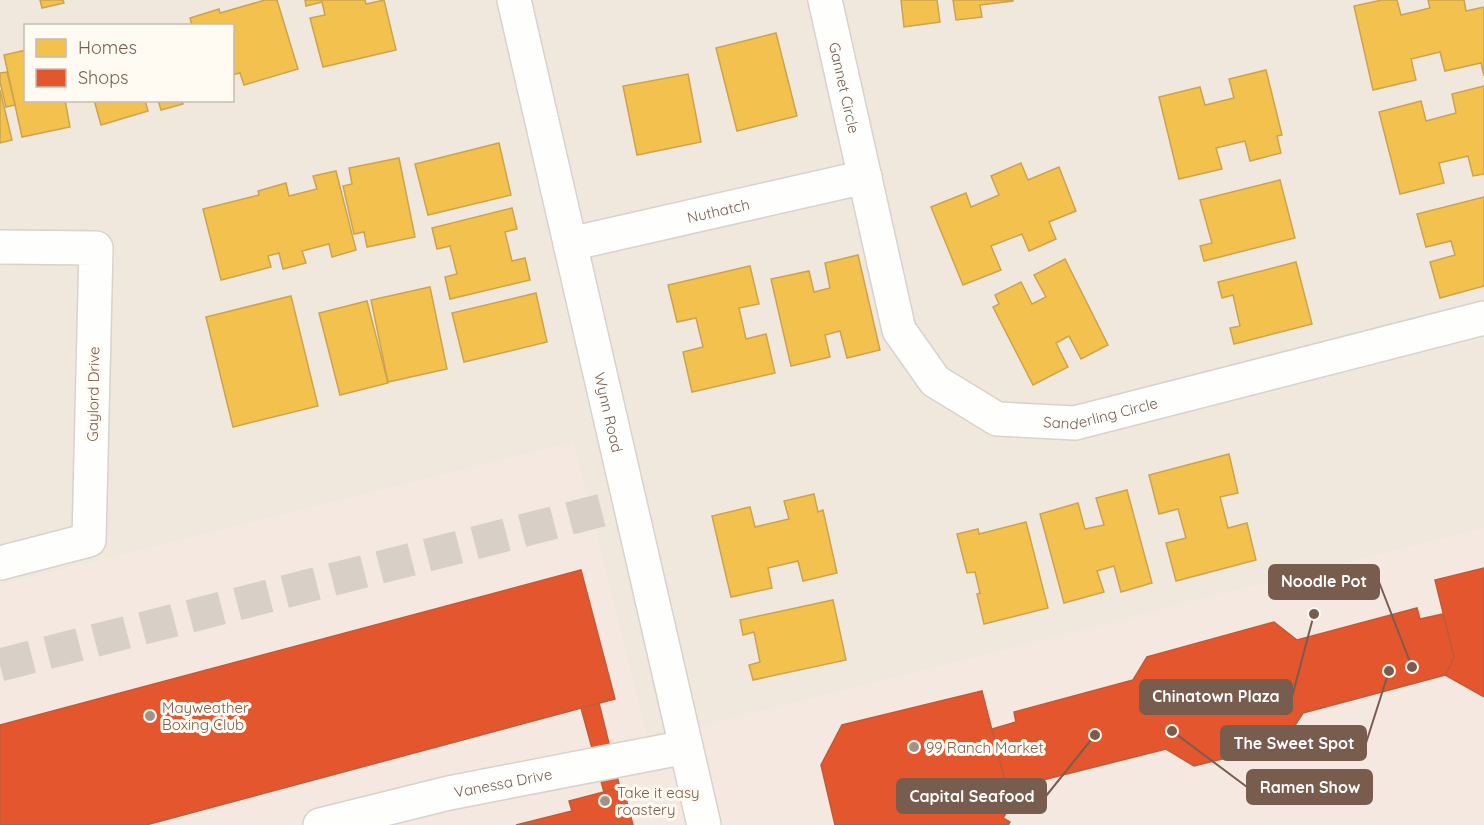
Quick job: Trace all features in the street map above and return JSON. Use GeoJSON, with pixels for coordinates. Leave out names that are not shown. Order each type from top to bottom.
{"type":"FeatureCollection","features":[{"type":"Feature","properties":{"kind":"street","name":"Wynn Road"},"geometry":{"type":"LineString","coordinates":[[514,0],[704,825]]}},
{"type":"Feature","properties":{"kind":"street","name":"Gannet Circle"},"geometry":{"type":"LineString","coordinates":[[825,0],[865,177]]}},
{"type":"Feature","properties":{"kind":"street","name":"Nuthatch"},"geometry":{"type":"LineString","coordinates":[[570,244],[865,177]]}},
{"type":"Feature","properties":{"kind":"street","name":"Sanderling Circle"},"geometry":{"type":"LineString","coordinates":[[865,177],[899,330],[935,381],[997,418],[1075,423],[1484,318]]}},
{"type":"Feature","properties":{"kind":"street","name":"Gaylord Drive"},"geometry":{"type":"LineString","coordinates":[[0,247],[96,248],[89,540],[0,563]]}},
{"type":"Feature","properties":{"kind":"street","name":"Vanessa Drive"},"geometry":{"type":"LineString","coordinates":[[320,825],[449,793],[686,747]]}},
{"type":"Feature","properties":{"kind":"shaded area"},"geometry":{"type":"Polygon","coordinates":[[[0,0],[1484,0],[1484,528],[648,741],[117,556],[0,585],[0,0]]]}},
{"type":"Feature","properties":{"kind":"shaded area"},"geometry":{"type":"Polygon","coordinates":[[[574,442],[648,740],[1484,528],[1484,825],[0,825],[0,585],[574,442]]]}},
{"type":"Feature","properties":{"kind":"building: Homes"},"geometry":{"type":"Polygon","coordinates":[[[40,0],[63,0],[64,3],[42,8],[40,0]]]}},
{"type":"Feature","properties":{"kind":"building: Homes"},"geometry":{"type":"Polygon","coordinates":[[[265,0],[277,0],[298,69],[244,85],[240,73],[234,74],[234,24],[192,24],[190,18],[219,9],[220,13],[265,0]]]}},
{"type":"Feature","properties":{"kind":"building: Homes"},"geometry":{"type":"Polygon","coordinates":[[[305,0],[365,0],[366,4],[384,0],[396,50],[323,67],[310,18],[325,15],[322,2],[306,6],[305,0]]]}},
{"type":"Feature","properties":{"kind":"building: Homes"},"geometry":{"type":"Polygon","coordinates":[[[901,0],[937,0],[940,22],[904,27],[901,0]]]}},
{"type":"Feature","properties":{"kind":"building: Homes"},"geometry":{"type":"Polygon","coordinates":[[[953,0],[1013,1],[980,5],[982,17],[956,20],[953,0]]]}},
{"type":"Feature","properties":{"kind":"building: Homes"},"geometry":{"type":"Polygon","coordinates":[[[1382,0],[1397,0],[1401,15],[1430,8],[1428,0],[1464,0],[1466,11],[1484,7],[1484,76],[1481,63],[1445,71],[1440,52],[1411,59],[1416,80],[1373,90],[1354,6],[1382,0]]]}},
{"type":"Feature","properties":{"kind":"building: Homes"},"geometry":{"type":"Polygon","coordinates":[[[776,33],[797,116],[737,131],[716,48],[776,33]]]}},
{"type":"Feature","properties":{"kind":"building: Homes"},"geometry":{"type":"Polygon","coordinates":[[[24,50],[24,102],[65,102],[70,127],[22,137],[4,55],[24,50]]]}},
{"type":"Feature","properties":{"kind":"building: Homes"},"geometry":{"type":"Polygon","coordinates":[[[1266,70],[1282,135],[1277,136],[1281,153],[1250,161],[1245,141],[1216,148],[1222,169],[1179,179],[1159,97],[1200,87],[1205,105],[1234,98],[1229,79],[1266,70]]]}},
{"type":"Feature","properties":{"kind":"building: Homes"},"geometry":{"type":"Polygon","coordinates":[[[7,72],[15,105],[6,107],[0,73],[7,72]]]}},
{"type":"Feature","properties":{"kind":"building: Homes"},"geometry":{"type":"Polygon","coordinates":[[[688,74],[701,142],[637,155],[623,86],[688,74]]]}},
{"type":"Feature","properties":{"kind":"building: Homes"},"geometry":{"type":"Polygon","coordinates":[[[1484,86],[1484,174],[1473,176],[1468,156],[1439,163],[1444,183],[1400,194],[1379,112],[1421,101],[1426,121],[1456,113],[1452,94],[1484,86]]]}},
{"type":"Feature","properties":{"kind":"building: Homes"},"geometry":{"type":"Polygon","coordinates":[[[0,90],[12,140],[0,143],[0,90]]]}},
{"type":"Feature","properties":{"kind":"building: Homes"},"geometry":{"type":"Polygon","coordinates":[[[95,102],[146,102],[148,111],[101,125],[95,102]]]}},
{"type":"Feature","properties":{"kind":"building: Homes"},"geometry":{"type":"Polygon","coordinates":[[[159,102],[182,102],[183,104],[161,110],[159,102]]]}},
{"type":"Feature","properties":{"kind":"building: Homes"},"geometry":{"type":"Polygon","coordinates":[[[499,143],[511,195],[428,215],[415,164],[499,143]]]}},
{"type":"Feature","properties":{"kind":"building: Homes"},"geometry":{"type":"Polygon","coordinates":[[[399,158],[415,237],[367,247],[364,232],[354,234],[343,186],[352,184],[349,168],[399,158]]]}},
{"type":"Feature","properties":{"kind":"building: Homes"},"geometry":{"type":"Polygon","coordinates":[[[1021,163],[1028,180],[1059,167],[1076,211],[1049,222],[1056,239],[1029,251],[1022,234],[991,246],[1001,270],[963,285],[931,207],[966,193],[971,207],[999,195],[991,176],[1021,163]]]}},
{"type":"Feature","properties":{"kind":"building: Homes"},"geometry":{"type":"Polygon","coordinates":[[[336,171],[356,250],[332,257],[329,244],[302,251],[306,263],[283,269],[279,253],[268,256],[271,267],[221,280],[203,209],[259,195],[258,191],[286,183],[289,196],[317,189],[313,176],[336,171]]]}},
{"type":"Feature","properties":{"kind":"building: Homes"},"geometry":{"type":"Polygon","coordinates":[[[1280,180],[1295,238],[1204,261],[1200,246],[1212,243],[1200,200],[1280,180]]]}},
{"type":"Feature","properties":{"kind":"building: Homes"},"geometry":{"type":"Polygon","coordinates":[[[1484,197],[1484,286],[1440,298],[1430,262],[1455,255],[1451,241],[1426,247],[1417,214],[1484,197]]]}},
{"type":"Feature","properties":{"kind":"building: Homes"},"geometry":{"type":"Polygon","coordinates":[[[512,208],[517,229],[505,232],[512,261],[525,258],[530,280],[450,299],[445,277],[457,274],[450,246],[437,249],[432,228],[512,208]]]}},
{"type":"Feature","properties":{"kind":"building: Homes"},"geometry":{"type":"Polygon","coordinates":[[[858,255],[880,350],[847,358],[840,331],[825,335],[830,357],[791,366],[771,279],[809,271],[814,292],[830,288],[825,263],[858,255]]]}},
{"type":"Feature","properties":{"kind":"building: Homes"},"geometry":{"type":"Polygon","coordinates":[[[1065,259],[1108,345],[1081,359],[1069,336],[1056,343],[1068,367],[1033,385],[993,307],[999,304],[995,295],[1021,282],[1032,304],[1046,297],[1034,275],[1065,259]]]}},
{"type":"Feature","properties":{"kind":"building: Homes"},"geometry":{"type":"Polygon","coordinates":[[[1296,262],[1312,324],[1234,344],[1230,328],[1240,326],[1233,295],[1222,298],[1218,282],[1296,262]]]}},
{"type":"Feature","properties":{"kind":"building: Homes"},"geometry":{"type":"Polygon","coordinates":[[[750,266],[759,304],[739,308],[746,339],[766,334],[775,373],[692,392],[683,352],[703,347],[696,318],[677,322],[668,285],[750,266]]]}},
{"type":"Feature","properties":{"kind":"building: Homes"},"geometry":{"type":"Polygon","coordinates":[[[430,287],[447,369],[388,382],[371,300],[430,287]]]}},
{"type":"Feature","properties":{"kind":"building: Homes"},"geometry":{"type":"Polygon","coordinates":[[[536,293],[547,342],[464,362],[452,313],[536,293]]]}},
{"type":"Feature","properties":{"kind":"building: Homes"},"geometry":{"type":"Polygon","coordinates":[[[291,296],[318,406],[233,427],[206,317],[291,296]]]}},
{"type":"Feature","properties":{"kind":"building: Homes"},"geometry":{"type":"Polygon","coordinates":[[[367,301],[388,383],[340,395],[319,313],[367,301]]]}},
{"type":"Feature","properties":{"kind":"building: Homes"},"geometry":{"type":"Polygon","coordinates":[[[1229,454],[1238,493],[1220,497],[1228,528],[1247,523],[1256,560],[1176,581],[1166,543],[1186,538],[1178,509],[1159,514],[1149,475],[1229,454]]]}},
{"type":"Feature","properties":{"kind":"building: Homes"},"geometry":{"type":"Polygon","coordinates":[[[1127,490],[1152,583],[1121,592],[1114,566],[1097,571],[1104,592],[1064,603],[1040,514],[1078,503],[1085,529],[1104,525],[1096,498],[1127,490]]]}},
{"type":"Feature","properties":{"kind":"building: Homes"},"geometry":{"type":"Polygon","coordinates":[[[814,494],[818,512],[823,510],[837,573],[803,581],[798,561],[768,568],[772,588],[731,597],[712,516],[750,507],[755,527],[789,519],[784,501],[814,494]]]}},
{"type":"Feature","properties":{"kind":"building: Homes"},"geometry":{"type":"Polygon","coordinates":[[[1026,522],[1048,608],[984,624],[975,572],[967,573],[957,534],[978,529],[979,534],[1026,522]]]}},
{"type":"Feature","properties":{"kind":"building: Homes"},"geometry":{"type":"Polygon","coordinates":[[[833,600],[846,660],[753,680],[749,665],[760,662],[754,632],[743,635],[740,620],[833,600]]]}},
{"type":"Feature","properties":{"kind":"building: Shops"},"geometry":{"type":"Polygon","coordinates":[[[1484,568],[1484,697],[1445,675],[1454,657],[1435,580],[1484,568]]]}},
{"type":"Feature","properties":{"kind":"building: Shops"},"geometry":{"type":"Polygon","coordinates":[[[581,570],[615,699],[146,825],[0,825],[0,725],[581,570]]]}},
{"type":"Feature","properties":{"kind":"building: Shops"},"geometry":{"type":"Polygon","coordinates":[[[1417,608],[1420,619],[1443,614],[1454,657],[1445,675],[1303,713],[1283,744],[1194,766],[1166,749],[1027,784],[1011,805],[992,729],[1016,722],[1014,712],[1133,680],[1147,657],[1274,622],[1297,640],[1417,608]]]}},
{"type":"Feature","properties":{"kind":"building: Shops","name":"99 Ranch Market"},"geometry":{"type":"Polygon","coordinates":[[[982,691],[1011,805],[1003,818],[1010,822],[1008,825],[835,825],[821,765],[842,725],[982,691]]]}},
{"type":"Feature","properties":{"kind":"building: Shops"},"geometry":{"type":"Polygon","coordinates":[[[599,703],[620,788],[604,792],[581,708],[599,703]]]}},
{"type":"Feature","properties":{"kind":"building: Shops"},"geometry":{"type":"Polygon","coordinates":[[[623,787],[633,825],[516,825],[572,811],[569,801],[623,787]]]}},
{"type":"Feature","properties":{"kind":"tunnel"},"geometry":{"type":"LineString","coordinates":[[0,665],[630,503]]}},
{"type":"Feature","properties":{"kind":"place","name":"Chinatown Plaza"},"geometry":{"type":"Point","coordinates":[1314,614]}},
{"type":"Feature","properties":{"kind":"place","name":"Noodle Pot"},"geometry":{"type":"Point","coordinates":[1412,667]}},
{"type":"Feature","properties":{"kind":"place","name":"The Sweet Spot"},"geometry":{"type":"Point","coordinates":[1389,671]}},
{"type":"Feature","properties":{"kind":"place","name":"Mayweather Boxing Club"},"geometry":{"type":"Point","coordinates":[150,716]}},
{"type":"Feature","properties":{"kind":"place","name":"Ramen Show"},"geometry":{"type":"Point","coordinates":[1172,731]}},
{"type":"Feature","properties":{"kind":"place","name":"Capital Seafood"},"geometry":{"type":"Point","coordinates":[1095,735]}},
{"type":"Feature","properties":{"kind":"place","name":"99 Ranch Market"},"geometry":{"type":"Point","coordinates":[914,747]}},
{"type":"Feature","properties":{"kind":"place","name":"Take it easy roastery"},"geometry":{"type":"Point","coordinates":[605,801]}}]}
